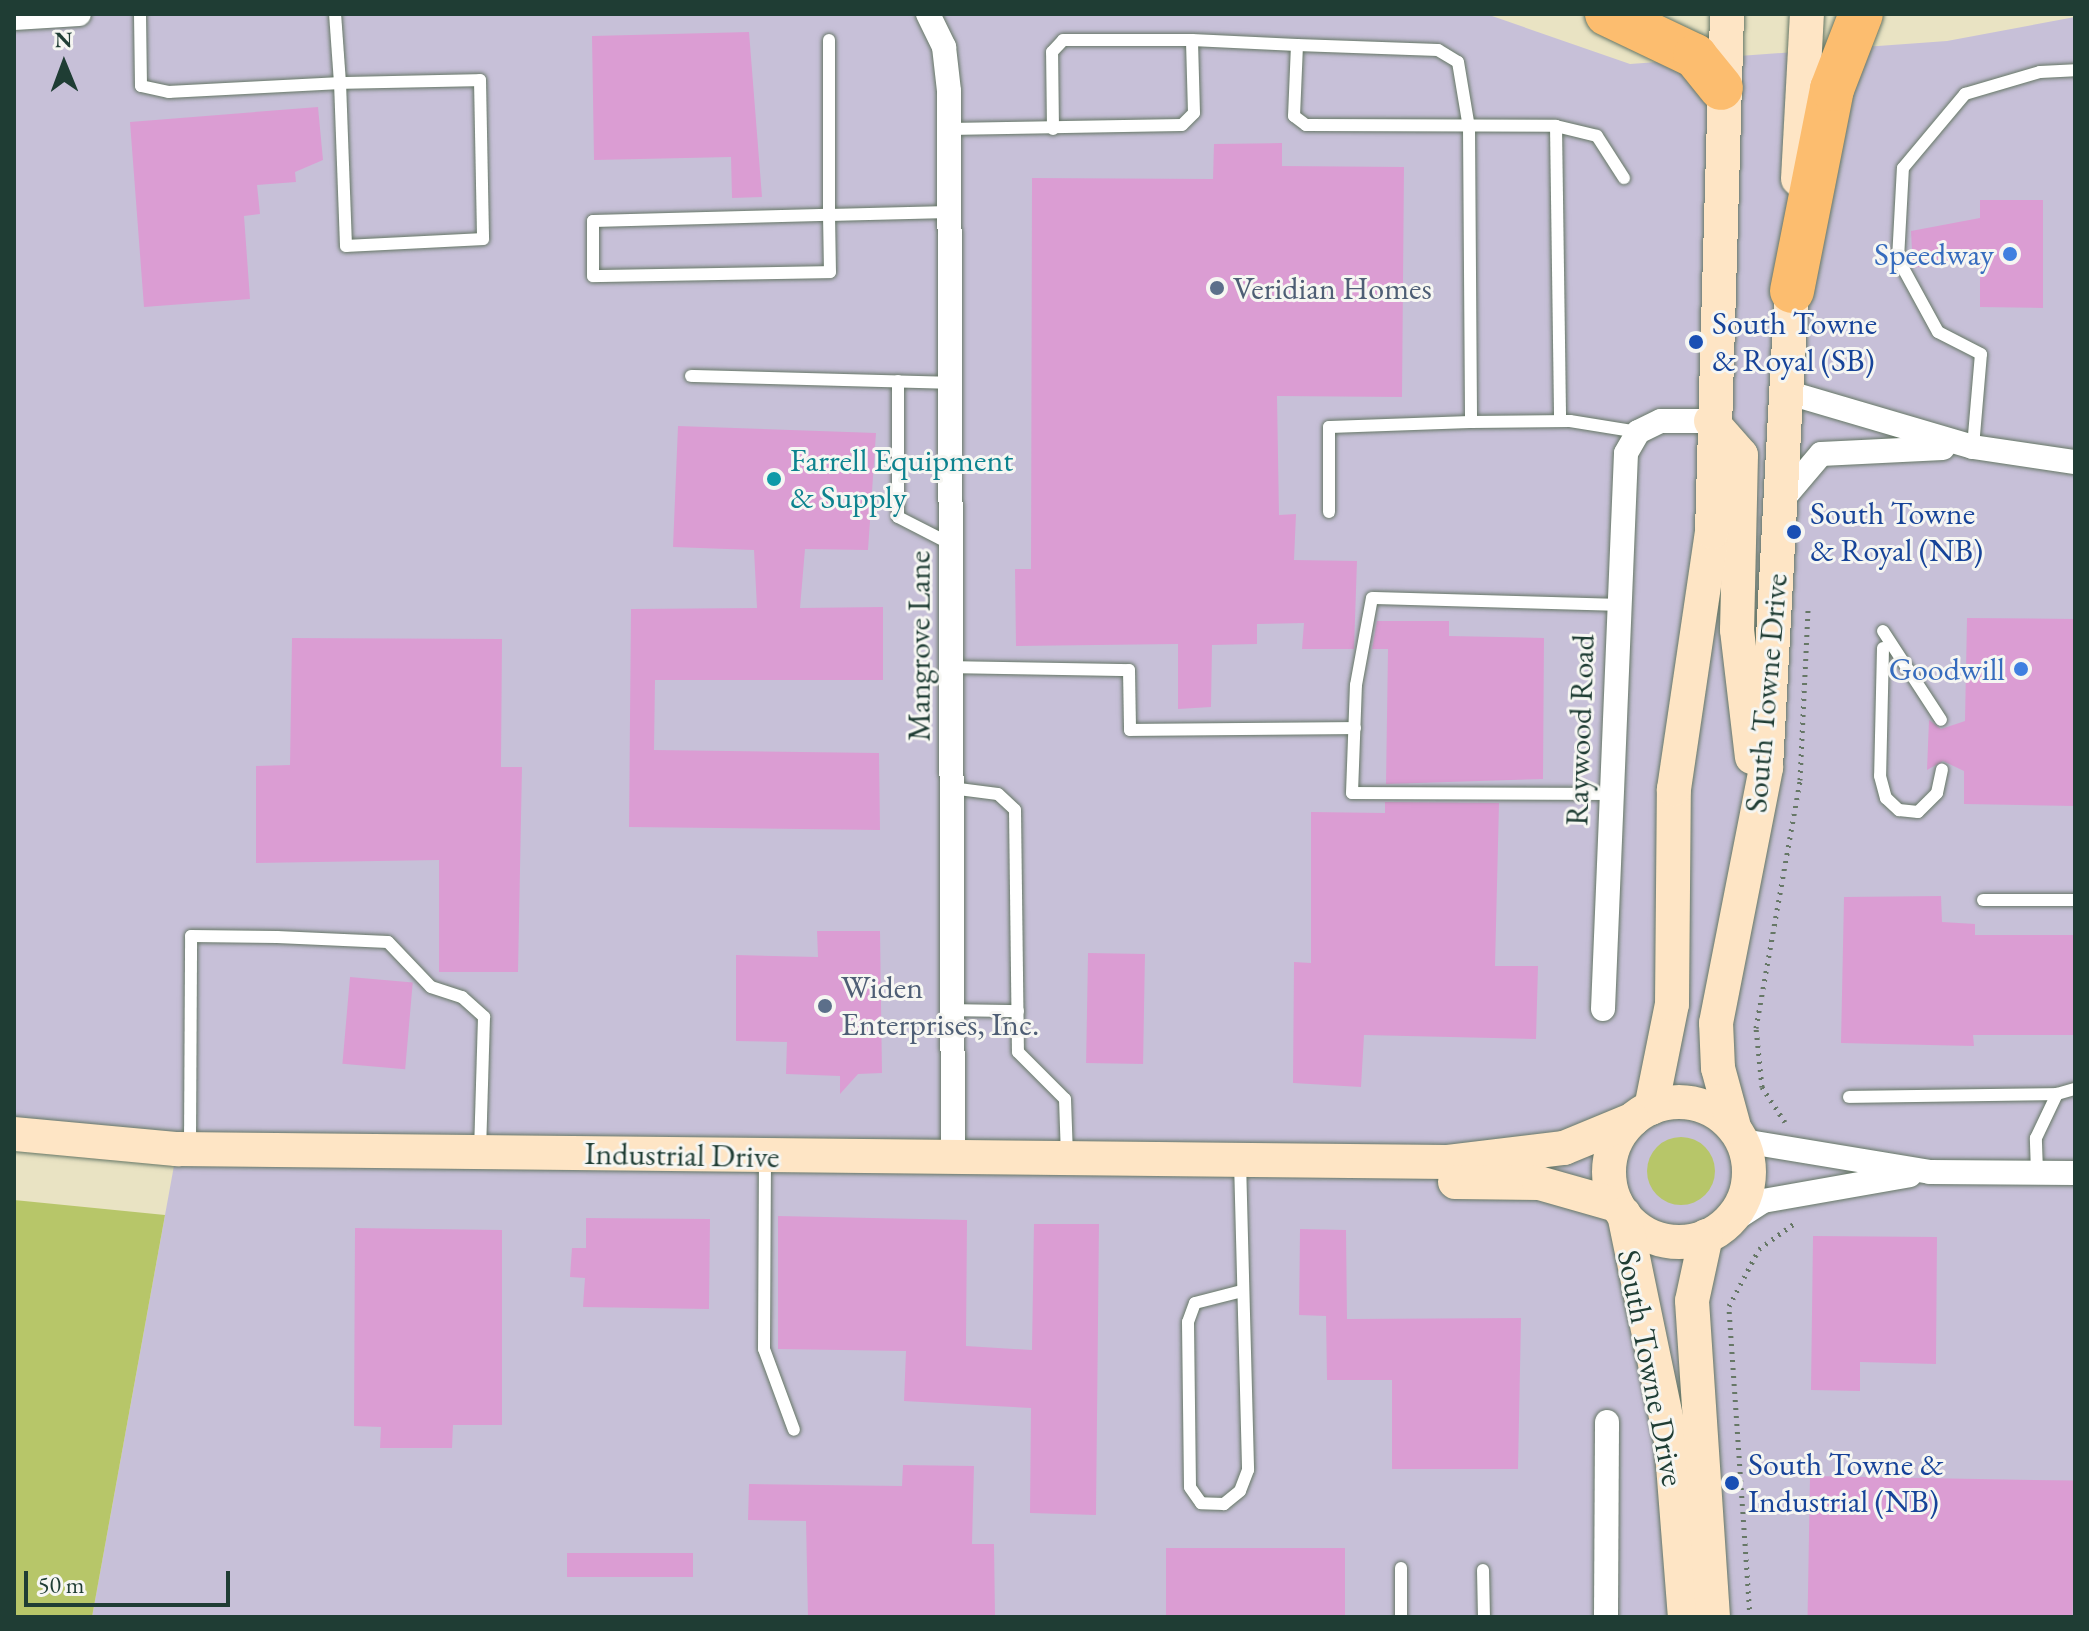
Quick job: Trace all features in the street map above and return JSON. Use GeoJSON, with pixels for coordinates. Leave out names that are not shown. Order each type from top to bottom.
{"type":"FeatureCollection","features":[{"type":"Feature","properties":{"kind":"highway"},"geometry":{"type":"LineString","coordinates":[[1607,14],[1695,56],[1721,88]]}},
{"type":"Feature","properties":{"kind":"highway"},"geometry":{"type":"LineString","coordinates":[[1792,291],[1832,89],[1861,14]]}},
{"type":"Feature","properties":{"kind":"street"},"geometry":{"type":"LineString","coordinates":[[14,18],[79,14]]}},
{"type":"Feature","properties":{"kind":"street","name":"Mangrove Lane"},"geometry":{"type":"LineString","coordinates":[[928,14],[940,37],[949,129],[953,1159]]}},
{"type":"Feature","properties":{"kind":"street"},"geometry":{"type":"LineString","coordinates":[[1727,14],[1721,88],[1711,421],[1712,532],[1674,789],[1672,1004],[1641,1114],[1610,1160],[1621,1209],[1665,1240],[1714,1232],[1763,1201],[1930,1172],[2075,1173]]}},
{"type":"Feature","properties":{"kind":"street","name":"South Towne Drive"},"geometry":{"type":"LineString","coordinates":[[1738,1134],[1718,1068],[1716,1023],[1760,805],[1807,14]]}},
{"type":"Feature","properties":{"kind":"street"},"geometry":{"type":"LineString","coordinates":[[1786,392],[1973,447],[2075,462]]}},
{"type":"Feature","properties":{"kind":"street"},"geometry":{"type":"LineString","coordinates":[[1632,443],[1661,421],[1711,421],[1741,455],[1737,630],[1760,805]]}},
{"type":"Feature","properties":{"kind":"street","name":"Raywood Road"},"geometry":{"type":"LineString","coordinates":[[1603,1009],[1616,605],[1632,443]]}},
{"type":"Feature","properties":{"kind":"street"},"geometry":{"type":"LineString","coordinates":[[1780,502],[1821,454],[1973,447]]}},
{"type":"Feature","properties":{"kind":"street"},"geometry":{"type":"LineString","coordinates":[[1641,1114],[1696,1103],[1738,1134],[1930,1172]]}},
{"type":"Feature","properties":{"kind":"street","name":"Industrial Drive"},"geometry":{"type":"LineString","coordinates":[[14,1134],[190,1149],[953,1159],[1509,1159],[1564,1148],[1641,1114]]}},
{"type":"Feature","properties":{"kind":"street"},"geometry":{"type":"LineString","coordinates":[[1714,1232],[1749,1178],[1738,1134]]}},
{"type":"Feature","properties":{"kind":"street","name":"Industrial Drive"},"geometry":{"type":"LineString","coordinates":[[1351,1160],[1406,1181],[1539,1183],[1621,1209]]}},
{"type":"Feature","properties":{"kind":"street","name":"South Towne Drive"},"geometry":{"type":"LineString","coordinates":[[1621,1209],[1671,1440],[1685,1617]]}},
{"type":"Feature","properties":{"kind":"street","name":"South Towne Drive"},"geometry":{"type":"LineString","coordinates":[[1713,1617],[1692,1301],[1714,1232]]}},
{"type":"Feature","properties":{"kind":"street"},"geometry":{"type":"LineString","coordinates":[[1606,1617],[1607,1422]]}},
{"type":"Feature","properties":{"kind":"lane"},"geometry":{"type":"LineString","coordinates":[[140,14],[141,86],[169,92],[340,83],[480,80],[483,239],[346,246],[340,83],[335,14]]}},
{"type":"Feature","properties":{"kind":"lane"},"geometry":{"type":"LineString","coordinates":[[829,40],[829,215],[830,272],[593,276],[593,221],[829,215],[949,212]]}},
{"type":"Feature","properties":{"kind":"lane"},"geometry":{"type":"LineString","coordinates":[[1053,129],[1052,52],[1063,40],[1192,40],[1438,50],[1458,62],[1469,128],[1471,422]]}},
{"type":"Feature","properties":{"kind":"lane"},"geometry":{"type":"LineString","coordinates":[[949,129],[1182,125],[1194,113],[1192,40]]}},
{"type":"Feature","properties":{"kind":"lane"},"geometry":{"type":"LineString","coordinates":[[1297,45],[1294,116],[1306,125],[1556,126],[1597,136],[1624,178]]}},
{"type":"Feature","properties":{"kind":"lane"},"geometry":{"type":"LineString","coordinates":[[1973,447],[1981,354],[1938,332],[1898,259],[1903,168],[1965,94],[2040,72],[2075,70]]}},
{"type":"Feature","properties":{"kind":"lane"},"geometry":{"type":"LineString","coordinates":[[1556,126],[1560,421]]}},
{"type":"Feature","properties":{"kind":"lane"},"geometry":{"type":"LineString","coordinates":[[691,376],[950,383]]}},
{"type":"Feature","properties":{"kind":"lane"},"geometry":{"type":"LineString","coordinates":[[898,381],[898,517],[951,544]]}},
{"type":"Feature","properties":{"kind":"lane"},"geometry":{"type":"LineString","coordinates":[[1329,512],[1329,427],[1560,421],[1632,443]]}},
{"type":"Feature","properties":{"kind":"lane"},"geometry":{"type":"LineString","coordinates":[[1610,794],[1352,793],[1355,728],[1372,598],[1616,605]]}},
{"type":"Feature","properties":{"kind":"lane"},"geometry":{"type":"LineString","coordinates":[[1883,631],[1941,720]]}},
{"type":"Feature","properties":{"kind":"lane"},"geometry":{"type":"LineString","coordinates":[[1883,648],[1880,776],[1886,798],[1899,810],[1918,812],[1937,793],[1942,770]]}},
{"type":"Feature","properties":{"kind":"lane"},"geometry":{"type":"LineString","coordinates":[[951,667],[1129,670],[1130,730],[1355,728]]}},
{"type":"Feature","properties":{"kind":"lane"},"geometry":{"type":"LineString","coordinates":[[951,788],[998,794],[1015,810],[1018,1052],[1065,1099],[1067,1159]]}},
{"type":"Feature","properties":{"kind":"lane"},"geometry":{"type":"LineString","coordinates":[[1983,900],[2075,900]]}},
{"type":"Feature","properties":{"kind":"lane"},"geometry":{"type":"LineString","coordinates":[[190,1149],[191,936],[388,942],[431,987],[462,997],[484,1017],[480,1152]]}},
{"type":"Feature","properties":{"kind":"lane"},"geometry":{"type":"LineString","coordinates":[[952,1010],[1018,1011]]}},
{"type":"Feature","properties":{"kind":"lane"},"geometry":{"type":"LineString","coordinates":[[1849,1097],[2057,1094],[2075,1089]]}},
{"type":"Feature","properties":{"kind":"lane"},"geometry":{"type":"LineString","coordinates":[[2037,1172],[2036,1138],[2057,1094]]}},
{"type":"Feature","properties":{"kind":"lane"},"geometry":{"type":"LineString","coordinates":[[765,1156],[764,1349],[794,1430]]}},
{"type":"Feature","properties":{"kind":"lane"},"geometry":{"type":"LineString","coordinates":[[1240,1159],[1248,1470],[1240,1491],[1224,1504],[1201,1503],[1190,1487],[1188,1322],[1195,1303],[1242,1291]]}},
{"type":"Feature","properties":{"kind":"lane"},"geometry":{"type":"LineString","coordinates":[[1401,1568],[1401,1617]]}},
{"type":"Feature","properties":{"kind":"lane"},"geometry":{"type":"LineString","coordinates":[[1483,1570],[1484,1617]]}},
{"type":"Feature","properties":{"kind":"path"},"geometry":{"type":"LineString","coordinates":[[1750,1617],[1729,1306],[1759,1249],[1800,1220]]}},
{"type":"Feature","properties":{"kind":"shaded area"},"geometry":{"type":"Polygon","coordinates":[[[14,14],[1447,14],[1492,16],[1630,64],[1947,41],[2075,17],[2075,1617],[92,1617],[177,1149],[14,1134],[14,14]]]}},
{"type":"Feature","properties":{"kind":"green space"},"geometry":{"type":"Polygon","coordinates":[[[1681,1137],[1705,1147],[1715,1171],[1705,1195],[1681,1205],[1657,1195],[1647,1171],[1657,1147],[1681,1137]]]}},
{"type":"Feature","properties":{"kind":"green space"},"geometry":{"type":"Polygon","coordinates":[[[14,1200],[165,1215],[92,1617],[14,1617],[14,1200]]]}},
{"type":"Feature","properties":{"kind":"building"},"geometry":{"type":"Polygon","coordinates":[[[749,32],[762,197],[732,198],[731,157],[594,160],[592,36],[749,32]]]}},
{"type":"Feature","properties":{"kind":"building"},"geometry":{"type":"Polygon","coordinates":[[[318,107],[323,160],[295,172],[296,182],[257,185],[260,214],[244,216],[250,299],[144,307],[130,122],[318,107]]]}},
{"type":"Feature","properties":{"kind":"building","name":"Veridian Homes"},"geometry":{"type":"Polygon","coordinates":[[[1282,143],[1282,166],[1404,167],[1402,397],[1277,396],[1279,515],[1296,514],[1294,560],[1357,561],[1354,649],[1302,649],[1304,623],[1257,624],[1257,644],[1212,645],[1211,707],[1178,709],[1178,644],[1016,646],[1015,569],[1031,569],[1032,178],[1213,179],[1214,144],[1282,143]]]}},
{"type":"Feature","properties":{"kind":"building"},"geometry":{"type":"Polygon","coordinates":[[[1980,200],[2043,200],[2043,308],[1980,307],[1980,257],[1913,268],[1911,231],[1980,218],[1980,200]]]}},
{"type":"Feature","properties":{"kind":"building"},"geometry":{"type":"Polygon","coordinates":[[[678,426],[876,433],[868,550],[805,549],[800,608],[883,607],[883,680],[655,680],[654,750],[879,753],[880,830],[629,827],[631,609],[757,608],[754,550],[673,547],[678,426]]]}},
{"type":"Feature","properties":{"kind":"building","name":"Goodwill"},"geometry":{"type":"Polygon","coordinates":[[[1967,618],[2075,619],[2075,806],[1964,804],[1964,771],[1943,761],[1927,770],[1929,720],[1941,729],[1965,721],[1967,618]]]}},
{"type":"Feature","properties":{"kind":"building"},"geometry":{"type":"Polygon","coordinates":[[[1377,621],[1449,621],[1449,636],[1544,638],[1543,779],[1386,784],[1388,649],[1372,649],[1377,621]]]}},
{"type":"Feature","properties":{"kind":"building"},"geometry":{"type":"Polygon","coordinates":[[[292,638],[502,639],[501,767],[522,767],[518,972],[439,972],[439,860],[256,863],[256,766],[290,765],[292,638]]]}},
{"type":"Feature","properties":{"kind":"building"},"geometry":{"type":"Polygon","coordinates":[[[1385,802],[1499,803],[1495,966],[1538,966],[1536,1039],[1364,1035],[1361,1087],[1293,1083],[1294,962],[1311,963],[1311,812],[1385,813],[1385,802]]]}},
{"type":"Feature","properties":{"kind":"building"},"geometry":{"type":"Polygon","coordinates":[[[1941,896],[1942,922],[1975,924],[1975,935],[2075,935],[2075,1035],[1973,1035],[1974,1046],[1841,1043],[1844,897],[1941,896]]]}},
{"type":"Feature","properties":{"kind":"building"},"geometry":{"type":"Polygon","coordinates":[[[817,931],[880,931],[882,1073],[858,1074],[840,1094],[840,1076],[786,1074],[787,1042],[736,1041],[736,955],[818,957],[817,931]]]}},
{"type":"Feature","properties":{"kind":"building"},"geometry":{"type":"Polygon","coordinates":[[[1088,953],[1145,954],[1143,1064],[1086,1063],[1088,953]]]}},
{"type":"Feature","properties":{"kind":"building"},"geometry":{"type":"Polygon","coordinates":[[[350,977],[413,982],[405,1069],[342,1064],[350,977]]]}},
{"type":"Feature","properties":{"kind":"building"},"geometry":{"type":"Polygon","coordinates":[[[778,1216],[967,1220],[966,1346],[1032,1350],[1034,1224],[1099,1224],[1096,1515],[1030,1513],[1031,1408],[904,1401],[906,1351],[778,1349],[778,1216]]]}},
{"type":"Feature","properties":{"kind":"building"},"geometry":{"type":"Polygon","coordinates":[[[586,1218],[710,1219],[709,1309],[583,1307],[585,1278],[570,1277],[572,1248],[586,1248],[586,1218]]]}},
{"type":"Feature","properties":{"kind":"building"},"geometry":{"type":"Polygon","coordinates":[[[355,1228],[502,1230],[502,1425],[453,1425],[452,1448],[380,1448],[381,1427],[354,1426],[355,1228]]]}},
{"type":"Feature","properties":{"kind":"building"},"geometry":{"type":"Polygon","coordinates":[[[1300,1229],[1346,1230],[1347,1319],[1521,1318],[1518,1469],[1392,1469],[1392,1380],[1327,1380],[1326,1316],[1299,1315],[1300,1229]]]}},
{"type":"Feature","properties":{"kind":"building"},"geometry":{"type":"Polygon","coordinates":[[[1813,1236],[1937,1237],[1936,1364],[1860,1362],[1860,1391],[1811,1390],[1813,1236]]]}},
{"type":"Feature","properties":{"kind":"building"},"geometry":{"type":"Polygon","coordinates":[[[903,1465],[974,1466],[972,1544],[994,1544],[995,1617],[808,1617],[806,1521],[748,1520],[749,1484],[902,1486],[903,1465]]]}},
{"type":"Feature","properties":{"kind":"building"},"geometry":{"type":"Polygon","coordinates":[[[1810,1476],[2075,1481],[2073,1617],[1808,1617],[1810,1476]]]}},
{"type":"Feature","properties":{"kind":"building"},"geometry":{"type":"Polygon","coordinates":[[[1166,1548],[1345,1548],[1345,1617],[1166,1617],[1166,1548]]]}},
{"type":"Feature","properties":{"kind":"building"},"geometry":{"type":"Polygon","coordinates":[[[567,1553],[693,1553],[693,1577],[567,1577],[567,1553]]]}},
{"type":"Feature","properties":{"kind":"place","name":"Speedway"},"geometry":{"type":"Point","coordinates":[2010,254]}},
{"type":"Feature","properties":{"kind":"place","name":"Veridian Homes"},"geometry":{"type":"Point","coordinates":[1217,288]}},
{"type":"Feature","properties":{"kind":"place","name":"South Towne & Royal (SB)"},"geometry":{"type":"Point","coordinates":[1696,342]}},
{"type":"Feature","properties":{"kind":"place","name":"Farrell Equipment & Supply"},"geometry":{"type":"Point","coordinates":[774,479]}},
{"type":"Feature","properties":{"kind":"place","name":"South Towne & Royal (NB)"},"geometry":{"type":"Point","coordinates":[1794,532]}},
{"type":"Feature","properties":{"kind":"place","name":"Goodwill"},"geometry":{"type":"Point","coordinates":[2021,669]}},
{"type":"Feature","properties":{"kind":"place","name":"Widen Enterprises, Inc."},"geometry":{"type":"Point","coordinates":[825,1006]}},
{"type":"Feature","properties":{"kind":"place","name":"South Towne & Industrial (NB)"},"geometry":{"type":"Point","coordinates":[1732,1483]}}]}
